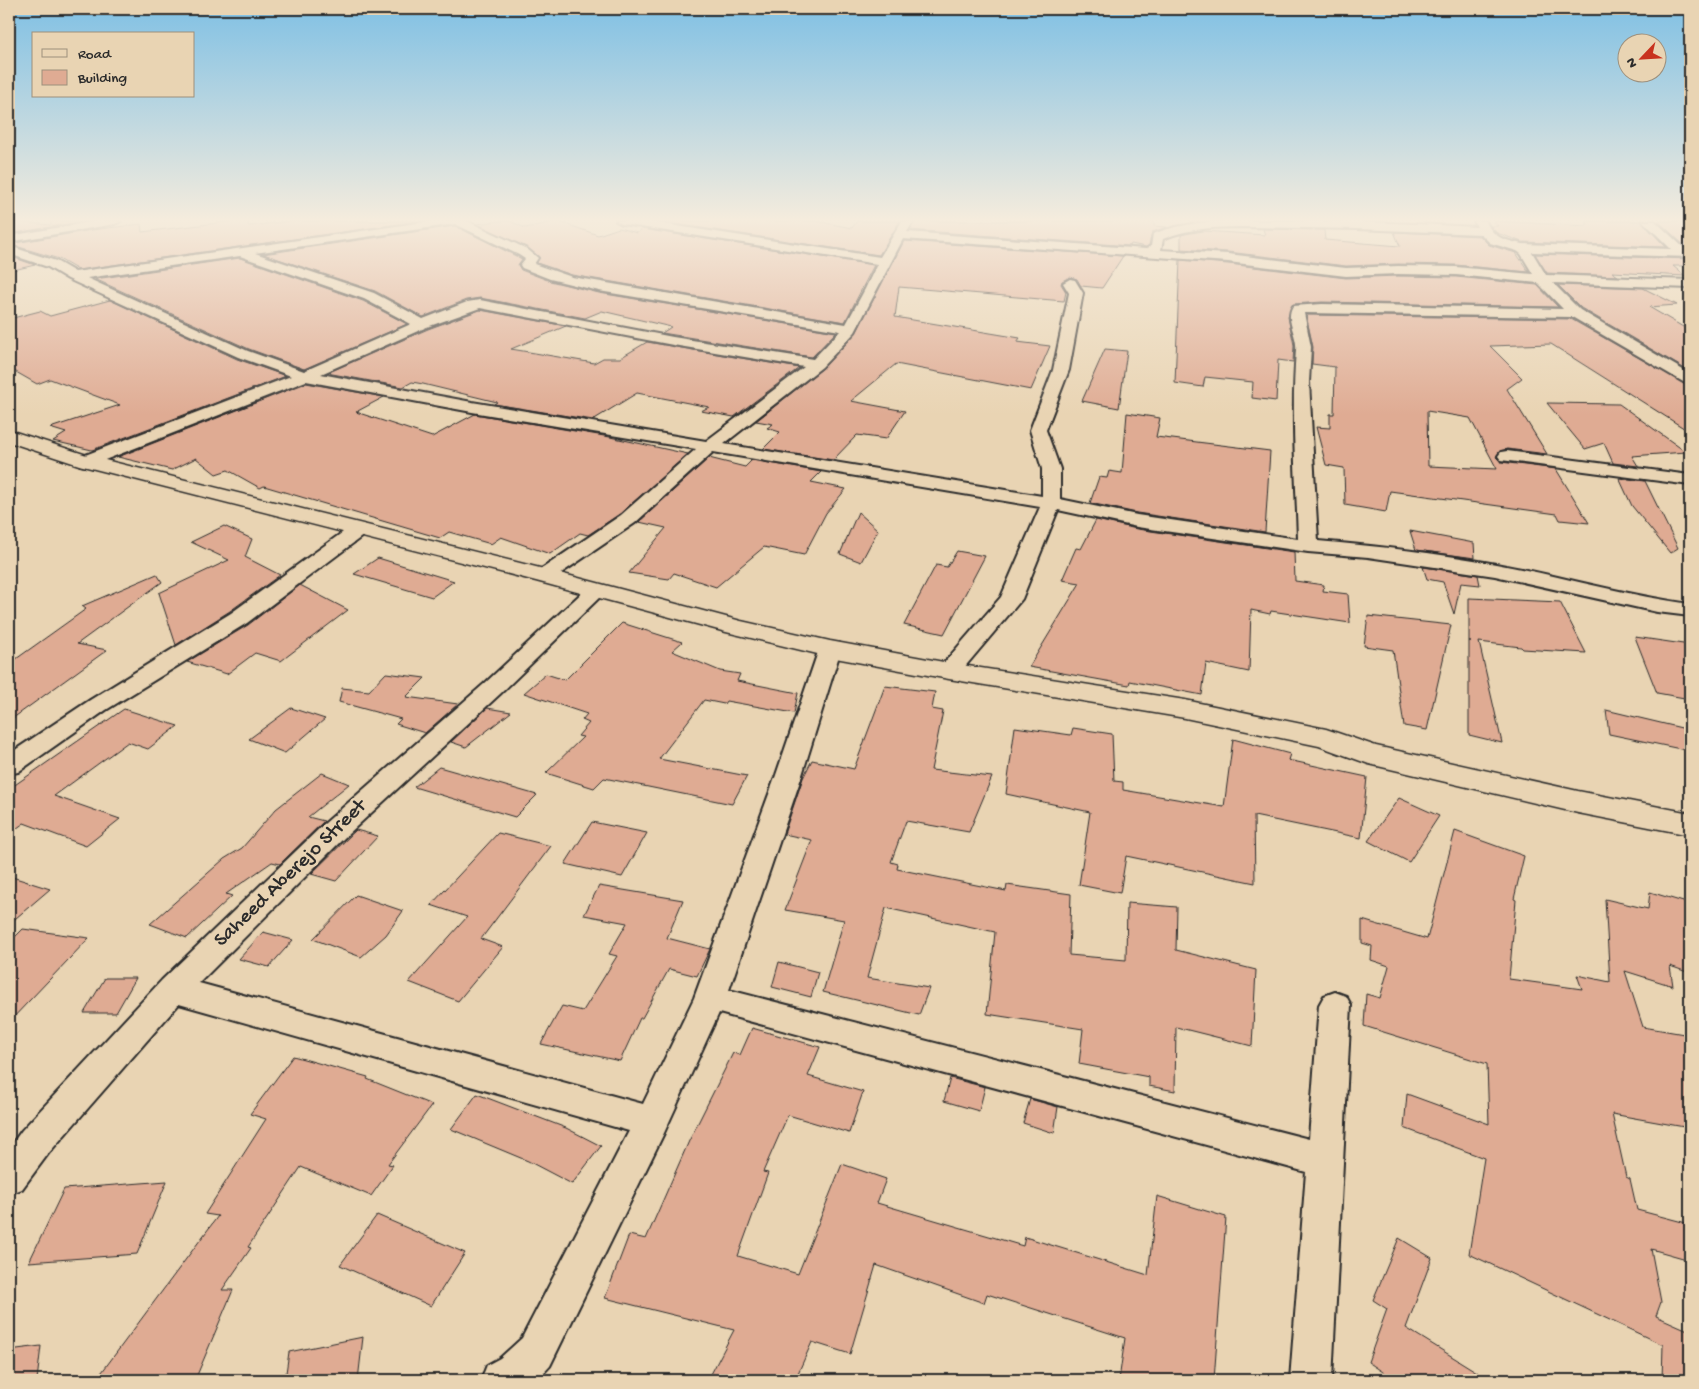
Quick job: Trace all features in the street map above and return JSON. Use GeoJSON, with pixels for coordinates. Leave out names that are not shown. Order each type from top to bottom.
{"type":"FeatureCollection","features":[{"type":"Feature","properties":{"kind":"street"},"geometry":{"type":"LineString","coordinates":[[94,286],[243,354],[305,376],[472,407],[711,445],[1051,503],[1137,521],[1308,546],[1368,551],[1495,570],[1657,606],[1690,610]]}},
{"type":"Feature","properties":{"kind":"street"},"geometry":{"type":"LineString","coordinates":[[339,286],[369,296],[422,324]]}},
{"type":"Feature","properties":{"kind":"street"},"geometry":{"type":"LineString","coordinates":[[599,286],[689,303],[850,329]]}},
{"type":"Feature","properties":{"kind":"street"},"geometry":{"type":"LineString","coordinates":[[544,576],[628,519],[711,445],[817,364],[850,329],[873,286]]}},
{"type":"Feature","properties":{"kind":"street"},"geometry":{"type":"LineString","coordinates":[[949,671],[1011,599],[1051,503],[1051,469],[1038,430],[1061,370],[1076,293],[1072,286]]}},
{"type":"Feature","properties":{"kind":"street"},"geometry":{"type":"LineString","coordinates":[[1549,286],[1575,313],[1690,380]]}},
{"type":"Feature","properties":{"kind":"street"},"geometry":{"type":"LineString","coordinates":[[86,462],[305,376],[422,324],[472,305],[480,304],[673,341],[817,364]]}},
{"type":"Feature","properties":{"kind":"street"},"geometry":{"type":"LineString","coordinates":[[1308,546],[1301,382],[1304,347],[1296,315],[1298,309],[1575,313]]}},
{"type":"Feature","properties":{"kind":"street"},"geometry":{"type":"LineString","coordinates":[[9,436],[86,462],[356,531],[544,576],[735,627],[830,649],[949,671],[1185,709],[1326,738],[1369,754],[1569,800],[1690,824]]}},
{"type":"Feature","properties":{"kind":"street"},"geometry":{"type":"LineString","coordinates":[[1507,456],[1690,480]]}},
{"type":"Feature","properties":{"kind":"street"},"geometry":{"type":"LineString","coordinates":[[9,766],[98,706],[239,618],[356,531]]}},
{"type":"Feature","properties":{"kind":"street","name":"Saheed Aberejo Street"},"geometry":{"type":"LineString","coordinates":[[9,1177],[35,1142],[173,989],[334,831],[492,690],[595,591]]}},
{"type":"Feature","properties":{"kind":"street"},"geometry":{"type":"LineString","coordinates":[[509,1378],[536,1352],[652,1122],[710,998],[789,775],[830,649]]}},
{"type":"Feature","properties":{"kind":"street"},"geometry":{"type":"LineString","coordinates":[[173,989],[652,1122]]}},
{"type":"Feature","properties":{"kind":"street"},"geometry":{"type":"LineString","coordinates":[[710,998],[1324,1160]]}},
{"type":"Feature","properties":{"kind":"street"},"geometry":{"type":"LineString","coordinates":[[1311,1380],[1334,1005]]}},
{"type":"Feature","properties":{"kind":"building"},"geometry":{"type":"Polygon","coordinates":[[[110,286],[320,286],[363,301],[407,324],[304,369],[249,349],[110,286]]]}},
{"type":"Feature","properties":{"kind":"building"},"geometry":{"type":"Polygon","coordinates":[[[359,286],[570,286],[599,293],[836,332],[812,357],[662,333],[671,327],[602,311],[585,318],[480,298],[466,300],[423,317],[375,291],[359,286]]]}},
{"type":"Feature","properties":{"kind":"building"},"geometry":{"type":"Polygon","coordinates":[[[635,286],[863,286],[845,322],[635,286]]]}},
{"type":"Feature","properties":{"kind":"building"},"geometry":{"type":"Polygon","coordinates":[[[881,286],[1062,286],[1066,292],[1064,301],[899,287],[895,317],[1020,338],[1017,342],[1050,346],[1031,390],[896,364],[851,401],[905,411],[886,439],[857,435],[833,460],[763,449],[780,432],[767,428],[773,424],[756,421],[823,368],[856,333],[881,286]]]}},
{"type":"Feature","properties":{"kind":"building"},"geometry":{"type":"Polygon","coordinates":[[[1081,286],[1103,286],[1102,288],[1081,286]]]}},
{"type":"Feature","properties":{"kind":"building"},"geometry":{"type":"Polygon","coordinates":[[[1179,286],[1538,286],[1558,307],[1322,302],[1293,304],[1288,317],[1294,345],[1293,362],[1278,360],[1276,401],[1252,398],[1253,382],[1205,377],[1203,387],[1175,383],[1179,286]]]}},
{"type":"Feature","properties":{"kind":"building"},"geometry":{"type":"Polygon","coordinates":[[[1559,286],[1643,288],[1677,305],[1649,307],[1690,331],[1690,372],[1581,308],[1559,286]]]}},
{"type":"Feature","properties":{"kind":"building"},"geometry":{"type":"Polygon","coordinates":[[[110,300],[237,359],[286,376],[92,450],[53,441],[66,433],[50,428],[120,405],[50,379],[37,384],[9,368],[9,319],[40,311],[50,316],[110,300]]]}},
{"type":"Feature","properties":{"kind":"building"},"geometry":{"type":"Polygon","coordinates":[[[480,310],[566,326],[511,349],[594,363],[603,358],[620,358],[647,342],[799,368],[734,417],[701,411],[709,407],[637,393],[593,420],[494,404],[497,402],[412,382],[403,387],[327,373],[428,329],[480,310]]]}},
{"type":"Feature","properties":{"kind":"building"},"geometry":{"type":"Polygon","coordinates":[[[1306,315],[1571,319],[1690,387],[1690,432],[1551,344],[1490,346],[1522,378],[1507,389],[1547,454],[1507,449],[1500,451],[1496,457],[1501,462],[1556,469],[1589,523],[1560,520],[1557,514],[1390,491],[1386,512],[1345,505],[1344,468],[1326,465],[1316,427],[1330,428],[1330,414],[1334,414],[1335,367],[1312,364],[1313,347],[1306,315]],[[1427,411],[1428,466],[1497,469],[1470,418],[1427,411]]]}},
{"type":"Feature","properties":{"kind":"building"},"geometry":{"type":"Polygon","coordinates":[[[1105,349],[1127,351],[1119,408],[1082,401],[1105,349]]]}},
{"type":"Feature","properties":{"kind":"building"},"geometry":{"type":"Polygon","coordinates":[[[306,383],[384,397],[356,412],[432,437],[475,414],[610,437],[688,454],[620,514],[588,535],[580,533],[550,554],[501,537],[491,544],[449,532],[440,538],[264,486],[260,488],[228,470],[216,474],[196,458],[172,470],[118,457],[306,383]]]}},
{"type":"Feature","properties":{"kind":"building"},"geometry":{"type":"Polygon","coordinates":[[[1547,403],[1619,404],[1686,452],[1632,456],[1638,466],[1613,463],[1604,443],[1585,449],[1547,403]]]}},
{"type":"Feature","properties":{"kind":"building"},"geometry":{"type":"Polygon","coordinates":[[[1127,413],[1160,418],[1156,437],[1270,451],[1265,532],[1137,513],[1090,503],[1099,477],[1107,478],[1109,471],[1122,473],[1127,413]]]}},
{"type":"Feature","properties":{"kind":"building"},"geometry":{"type":"Polygon","coordinates":[[[709,458],[745,467],[752,460],[821,472],[811,482],[846,489],[826,513],[804,555],[764,547],[716,587],[674,573],[669,579],[629,573],[666,528],[639,522],[709,458]]]}},
{"type":"Feature","properties":{"kind":"building"},"geometry":{"type":"Polygon","coordinates":[[[1619,478],[1645,481],[1678,548],[1670,553],[1632,506],[1619,478]]]}},
{"type":"Feature","properties":{"kind":"building"},"geometry":{"type":"Polygon","coordinates":[[[858,512],[878,530],[861,562],[840,554],[858,512]]]}},
{"type":"Feature","properties":{"kind":"building"},"geometry":{"type":"Polygon","coordinates":[[[1096,520],[1137,529],[1294,552],[1295,581],[1324,585],[1323,591],[1348,594],[1350,623],[1271,611],[1270,614],[1251,610],[1249,672],[1206,663],[1202,695],[1130,681],[1129,685],[1029,667],[1080,583],[1062,580],[1076,548],[1081,549],[1096,520]]]}},
{"type":"Feature","properties":{"kind":"building"},"geometry":{"type":"Polygon","coordinates":[[[224,526],[252,539],[245,557],[280,575],[230,611],[176,645],[159,593],[229,560],[191,542],[224,526]]]}},
{"type":"Feature","properties":{"kind":"building"},"geometry":{"type":"Polygon","coordinates":[[[1410,531],[1474,543],[1475,558],[1416,550],[1410,531]]]}},
{"type":"Feature","properties":{"kind":"building"},"geometry":{"type":"Polygon","coordinates":[[[957,551],[985,556],[944,634],[904,625],[936,565],[947,567],[957,551]]]}},
{"type":"Feature","properties":{"kind":"building"},"geometry":{"type":"Polygon","coordinates":[[[378,558],[454,581],[432,597],[354,574],[378,558]]]}},
{"type":"Feature","properties":{"kind":"building"},"geometry":{"type":"Polygon","coordinates":[[[1423,567],[1478,575],[1480,585],[1461,583],[1454,614],[1443,582],[1427,579],[1423,567]]]}},
{"type":"Feature","properties":{"kind":"building"},"geometry":{"type":"Polygon","coordinates":[[[157,574],[162,582],[77,644],[107,650],[9,721],[9,664],[86,609],[82,606],[157,574]]]}},
{"type":"Feature","properties":{"kind":"building"},"geometry":{"type":"Polygon","coordinates":[[[300,585],[348,610],[281,661],[255,653],[227,674],[187,662],[248,625],[300,585]]]}},
{"type":"Feature","properties":{"kind":"building"},"geometry":{"type":"Polygon","coordinates":[[[1469,598],[1560,602],[1586,653],[1523,649],[1521,647],[1479,642],[1502,743],[1469,735],[1469,598]]]}},
{"type":"Feature","properties":{"kind":"building"},"geometry":{"type":"Polygon","coordinates":[[[1368,616],[1451,625],[1427,730],[1404,726],[1393,650],[1364,646],[1368,616]]]}},
{"type":"Feature","properties":{"kind":"building"},"geometry":{"type":"Polygon","coordinates":[[[622,623],[682,642],[672,651],[720,671],[740,674],[737,681],[798,693],[794,713],[726,701],[724,704],[704,700],[659,759],[747,776],[732,804],[604,778],[594,788],[546,773],[583,737],[578,736],[589,723],[582,720],[587,714],[524,693],[546,674],[565,680],[622,623]]]}},
{"type":"Feature","properties":{"kind":"building"},"geometry":{"type":"Polygon","coordinates":[[[1635,637],[1690,645],[1690,699],[1657,693],[1635,637]]]}},
{"type":"Feature","properties":{"kind":"building"},"geometry":{"type":"Polygon","coordinates":[[[386,673],[425,678],[406,697],[458,704],[425,733],[396,724],[401,719],[339,702],[342,688],[369,691],[386,673]]]}},
{"type":"Feature","properties":{"kind":"building"},"geometry":{"type":"Polygon","coordinates":[[[885,686],[935,692],[932,709],[943,711],[931,770],[992,777],[969,832],[906,821],[891,862],[898,864],[897,869],[1006,891],[1007,885],[1071,894],[1069,955],[1126,960],[1127,903],[1177,907],[1176,950],[1256,970],[1252,1046],[1176,1027],[1175,1091],[1149,1086],[1149,1077],[1079,1064],[1083,1029],[987,1014],[995,932],[886,908],[867,978],[929,988],[919,1015],[823,992],[844,920],[785,910],[812,840],[784,834],[803,778],[812,760],[854,769],[885,686]]]}},
{"type":"Feature","properties":{"kind":"building"},"geometry":{"type":"Polygon","coordinates":[[[291,708],[325,719],[285,753],[249,739],[291,708]]]}},
{"type":"Feature","properties":{"kind":"building"},"geometry":{"type":"Polygon","coordinates":[[[487,708],[511,712],[466,747],[451,742],[487,708]]]}},
{"type":"Feature","properties":{"kind":"building"},"geometry":{"type":"Polygon","coordinates":[[[124,709],[178,726],[148,749],[128,742],[54,796],[120,819],[86,846],[24,823],[9,834],[9,789],[124,709]]]}},
{"type":"Feature","properties":{"kind":"building"},"geometry":{"type":"Polygon","coordinates":[[[1606,710],[1690,730],[1690,751],[1609,734],[1606,710]]]}},
{"type":"Feature","properties":{"kind":"building"},"geometry":{"type":"Polygon","coordinates":[[[1015,727],[1071,735],[1073,728],[1112,734],[1114,781],[1123,782],[1123,790],[1224,807],[1233,739],[1290,754],[1288,760],[1367,777],[1361,838],[1254,816],[1255,883],[1126,856],[1120,893],[1079,885],[1090,812],[1006,794],[1015,727]]]}},
{"type":"Feature","properties":{"kind":"building"},"geometry":{"type":"Polygon","coordinates":[[[439,767],[537,795],[515,817],[414,787],[439,767]]]}},
{"type":"Feature","properties":{"kind":"building"},"geometry":{"type":"Polygon","coordinates":[[[322,773],[349,784],[308,817],[324,821],[280,864],[272,862],[226,894],[232,896],[187,938],[150,924],[224,859],[242,848],[276,809],[322,773]]]}},
{"type":"Feature","properties":{"kind":"building"},"geometry":{"type":"Polygon","coordinates":[[[1399,798],[1439,816],[1409,862],[1368,841],[1399,798]]]}},
{"type":"Feature","properties":{"kind":"building"},"geometry":{"type":"Polygon","coordinates":[[[592,822],[647,833],[622,877],[565,864],[592,822]]]}},
{"type":"Feature","properties":{"kind":"building"},"geometry":{"type":"Polygon","coordinates":[[[356,830],[378,836],[336,881],[311,874],[356,830]]]}},
{"type":"Feature","properties":{"kind":"building"},"geometry":{"type":"Polygon","coordinates":[[[1455,831],[1524,856],[1514,899],[1516,900],[1509,979],[1582,989],[1577,975],[1610,982],[1605,899],[1648,909],[1650,892],[1690,904],[1690,973],[1670,966],[1673,986],[1625,971],[1643,1027],[1690,1035],[1690,1128],[1612,1114],[1626,1177],[1630,1179],[1637,1210],[1690,1224],[1690,1260],[1651,1249],[1661,1302],[1656,1316],[1690,1331],[1690,1380],[1662,1380],[1663,1345],[1469,1254],[1484,1158],[1404,1128],[1407,1094],[1489,1124],[1487,1064],[1364,1026],[1366,994],[1380,998],[1389,966],[1371,960],[1372,946],[1362,943],[1362,920],[1427,939],[1455,831]]]}},
{"type":"Feature","properties":{"kind":"building"},"geometry":{"type":"Polygon","coordinates":[[[498,833],[551,846],[481,939],[503,947],[458,1001],[409,982],[467,917],[431,905],[498,833]]]}},
{"type":"Feature","properties":{"kind":"building"},"geometry":{"type":"Polygon","coordinates":[[[9,876],[50,889],[9,924],[9,876]]]}},
{"type":"Feature","properties":{"kind":"building"},"geometry":{"type":"Polygon","coordinates":[[[599,886],[683,900],[667,938],[710,949],[697,976],[669,969],[642,1018],[640,1018],[620,1061],[541,1044],[562,1006],[583,1011],[617,956],[609,954],[627,923],[584,915],[599,886]]]}},
{"type":"Feature","properties":{"kind":"building"},"geometry":{"type":"Polygon","coordinates":[[[356,895],[403,911],[386,935],[361,957],[313,939],[356,895]]]}},
{"type":"Feature","properties":{"kind":"building"},"geometry":{"type":"Polygon","coordinates":[[[23,929],[89,938],[9,1022],[9,943],[23,929]]]}},
{"type":"Feature","properties":{"kind":"building"},"geometry":{"type":"Polygon","coordinates":[[[263,932],[293,940],[269,967],[239,959],[263,932]]]}},
{"type":"Feature","properties":{"kind":"building"},"geometry":{"type":"Polygon","coordinates":[[[779,962],[818,972],[811,997],[772,987],[779,962]]]}},
{"type":"Feature","properties":{"kind":"building"},"geometry":{"type":"Polygon","coordinates":[[[105,978],[136,978],[116,1013],[84,1013],[105,978]]]}},
{"type":"Feature","properties":{"kind":"building"},"geometry":{"type":"Polygon","coordinates":[[[752,1028],[820,1047],[808,1076],[863,1092],[849,1133],[788,1115],[763,1172],[768,1173],[738,1256],[798,1274],[842,1164],[886,1179],[877,1203],[1023,1246],[1025,1237],[1148,1275],[1157,1196],[1226,1217],[1214,1380],[1119,1380],[1125,1338],[987,1294],[984,1303],[876,1265],[850,1354],[812,1342],[795,1380],[708,1380],[734,1330],[605,1298],[629,1235],[646,1239],[689,1141],[733,1053],[740,1055],[752,1028]]]}},
{"type":"Feature","properties":{"kind":"building"},"geometry":{"type":"Polygon","coordinates":[[[293,1056],[368,1077],[367,1079],[432,1105],[388,1164],[393,1165],[371,1196],[301,1167],[248,1247],[251,1248],[222,1290],[233,1290],[195,1380],[96,1380],[218,1216],[205,1214],[266,1119],[250,1114],[293,1056]]]}},
{"type":"Feature","properties":{"kind":"building"},"geometry":{"type":"Polygon","coordinates":[[[950,1078],[985,1087],[979,1111],[944,1101],[950,1078]]]}},
{"type":"Feature","properties":{"kind":"building"},"geometry":{"type":"Polygon","coordinates":[[[477,1094],[566,1128],[601,1146],[572,1184],[528,1161],[451,1129],[477,1094]]]}},
{"type":"Feature","properties":{"kind":"building"},"geometry":{"type":"Polygon","coordinates":[[[1030,1099],[1058,1107],[1054,1133],[1023,1123],[1030,1099]]]}},
{"type":"Feature","properties":{"kind":"building"},"geometry":{"type":"Polygon","coordinates":[[[167,1181],[137,1254],[29,1262],[64,1189],[167,1181]]]}},
{"type":"Feature","properties":{"kind":"building"},"geometry":{"type":"Polygon","coordinates":[[[377,1215],[465,1253],[431,1306],[340,1265],[377,1215]]]}},
{"type":"Feature","properties":{"kind":"building"},"geometry":{"type":"Polygon","coordinates":[[[1399,1238],[1432,1258],[1406,1328],[1490,1380],[1395,1380],[1368,1362],[1387,1309],[1373,1300],[1399,1238]]]}},
{"type":"Feature","properties":{"kind":"building"},"geometry":{"type":"Polygon","coordinates":[[[363,1337],[358,1380],[285,1380],[289,1352],[363,1337]]]}},
{"type":"Feature","properties":{"kind":"building"},"geometry":{"type":"Polygon","coordinates":[[[41,1346],[37,1380],[9,1380],[9,1350],[41,1346]]]}}]}
